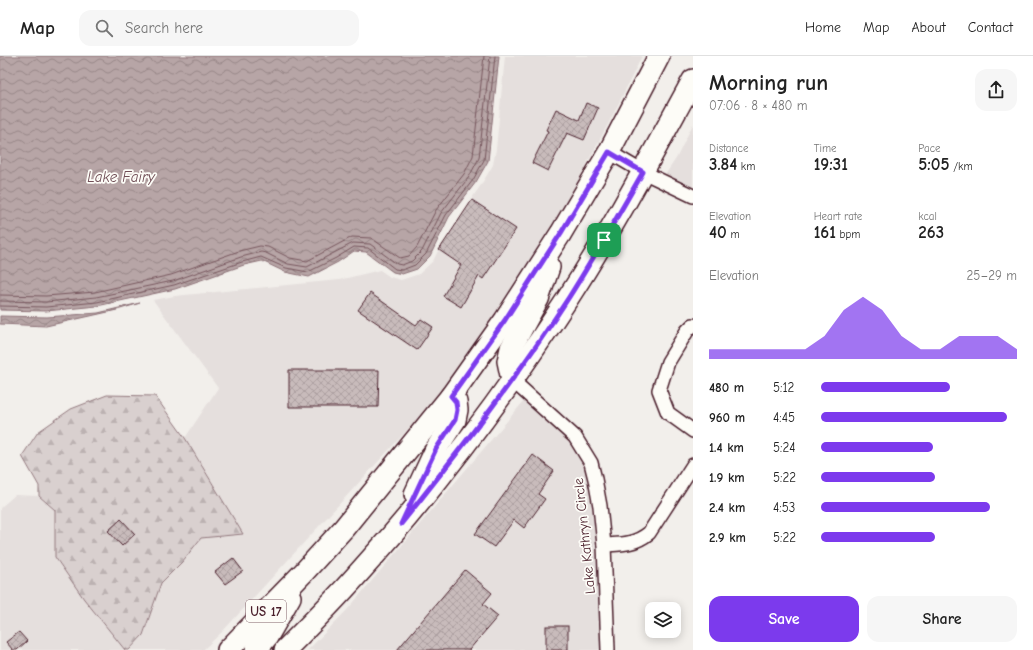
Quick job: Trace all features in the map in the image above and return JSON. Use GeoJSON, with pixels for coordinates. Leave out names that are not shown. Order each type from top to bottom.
{"type":"FeatureCollection","features":[{"type":"Feature","properties":{"kind":"main road","name":"US 17"},"geometry":{"type":"LineString","coordinates":[[228,650],[304,572],[344,528],[451,396],[505,320],[561,233],[609,152],[659,56]]}},
{"type":"Feature","properties":{"kind":"main road","name":"US 17"},"geometry":{"type":"LineString","coordinates":[[285,650],[356,577],[401,524],[456,456],[512,380],[568,298],[643,172],[693,80]]}},
{"type":"Feature","properties":{"kind":"main road"},"geometry":{"type":"LineString","coordinates":[[512,380],[508,361],[511,348],[538,299],[561,233]]}},
{"type":"Feature","properties":{"kind":"main road"},"geometry":{"type":"LineString","coordinates":[[401,524],[436,449],[455,420],[457,410],[456,402],[451,396]]}},
{"type":"Feature","properties":{"kind":"main road"},"geometry":{"type":"LineString","coordinates":[[256,650],[267,637],[304,572]]}},
{"type":"Feature","properties":{"kind":"street"},"geometry":{"type":"LineString","coordinates":[[609,152],[643,172],[693,196]]}},
{"type":"Feature","properties":{"kind":"street"},"geometry":{"type":"LineString","coordinates":[[693,325],[687,331],[668,362],[659,390],[668,413],[693,431]]}},
{"type":"Feature","properties":{"kind":"street","name":"Lake Kathryn Circle"},"geometry":{"type":"LineString","coordinates":[[512,380],[575,437],[591,463],[595,479],[604,545],[608,650]]}},
{"type":"Feature","properties":{"kind":"street"},"geometry":{"type":"LineString","coordinates":[[604,545],[632,543],[641,540],[649,533],[693,465]]}},
{"type":"Feature","properties":{"kind":"shaded area"},"geometry":{"type":"Polygon","coordinates":[[[505,56],[642,56],[614,113],[556,222],[500,309],[431,404],[222,632],[203,650],[129,650],[143,635],[161,583],[182,562],[201,538],[243,534],[185,438],[218,388],[153,300],[175,296],[339,280],[380,270],[390,277],[401,280],[419,274],[433,261],[441,245],[453,238],[466,214],[472,198],[493,165],[496,149],[505,56]]]}},
{"type":"Feature","properties":{"kind":"shaded area"},"geometry":{"type":"Polygon","coordinates":[[[693,124],[693,189],[665,175],[677,157],[693,124]]]}},
{"type":"Feature","properties":{"kind":"shaded area"},"geometry":{"type":"Polygon","coordinates":[[[524,401],[571,443],[585,466],[589,481],[597,546],[602,650],[308,650],[348,609],[524,401]]]}},
{"type":"Feature","properties":{"kind":"shaded area"},"geometry":{"type":"Polygon","coordinates":[[[15,495],[39,496],[55,510],[55,557],[84,599],[125,650],[0,650],[0,508],[15,495]]]}},
{"type":"Feature","properties":{"kind":"green space"},"geometry":{"type":"Polygon","coordinates":[[[107,395],[155,396],[185,438],[243,534],[201,538],[182,562],[161,583],[143,635],[129,650],[125,650],[84,599],[55,557],[55,510],[39,496],[39,486],[22,456],[38,432],[71,409],[107,395]]]}},
{"type":"Feature","properties":{"kind":"water","name":"Lake Fairy"},"geometry":{"type":"Polygon","coordinates":[[[0,56],[499,56],[488,161],[476,182],[449,217],[430,256],[417,269],[402,274],[393,272],[366,252],[354,251],[338,262],[309,277],[285,272],[262,261],[244,265],[175,289],[97,306],[46,311],[0,310],[0,56]]]}},
{"type":"Feature","properties":{"kind":"water"},"geometry":{"type":"Polygon","coordinates":[[[140,303],[117,310],[46,326],[0,324],[0,316],[47,317],[98,313],[140,303]]]}},
{"type":"Feature","properties":{"kind":"building"},"geometry":{"type":"Polygon","coordinates":[[[586,103],[598,108],[584,140],[567,133],[548,171],[532,163],[548,131],[546,130],[556,109],[579,120],[586,103]]]}},
{"type":"Feature","properties":{"kind":"building"},"geometry":{"type":"Polygon","coordinates":[[[472,200],[516,229],[483,279],[479,276],[461,307],[443,296],[461,265],[439,250],[472,200]]]}},
{"type":"Feature","properties":{"kind":"building"},"geometry":{"type":"Polygon","coordinates":[[[370,293],[416,325],[421,319],[433,327],[417,350],[358,310],[370,293]]]}},
{"type":"Feature","properties":{"kind":"building"},"geometry":{"type":"Polygon","coordinates":[[[289,370],[379,370],[378,407],[289,407],[289,370]]]}},
{"type":"Feature","properties":{"kind":"building"},"geometry":{"type":"Polygon","coordinates":[[[533,455],[554,471],[538,494],[545,499],[524,528],[514,520],[494,547],[475,534],[533,455]]]}},
{"type":"Feature","properties":{"kind":"building"},"geometry":{"type":"Polygon","coordinates":[[[121,519],[135,534],[122,546],[108,531],[121,519]]]}},
{"type":"Feature","properties":{"kind":"building"},"geometry":{"type":"Polygon","coordinates":[[[233,558],[243,571],[225,584],[215,572],[233,558]]]}},
{"type":"Feature","properties":{"kind":"building"},"geometry":{"type":"Polygon","coordinates":[[[465,570],[492,593],[483,604],[498,616],[469,650],[397,650],[465,570]]]}},
{"type":"Feature","properties":{"kind":"building"},"geometry":{"type":"Polygon","coordinates":[[[546,626],[568,626],[568,650],[546,650],[546,626]]]}},
{"type":"Feature","properties":{"kind":"building"},"geometry":{"type":"Polygon","coordinates":[[[19,632],[27,641],[17,650],[13,650],[6,642],[19,632]]]}},
{"type":"Feature","properties":{"kind":"route"},"geometry":{"type":"LineString","coordinates":[[609,152],[643,172],[604,240],[568,298],[512,380],[456,456],[401,524],[436,449],[455,420],[457,410],[456,402],[451,396],[505,320],[561,233],[609,152]]}}]}
